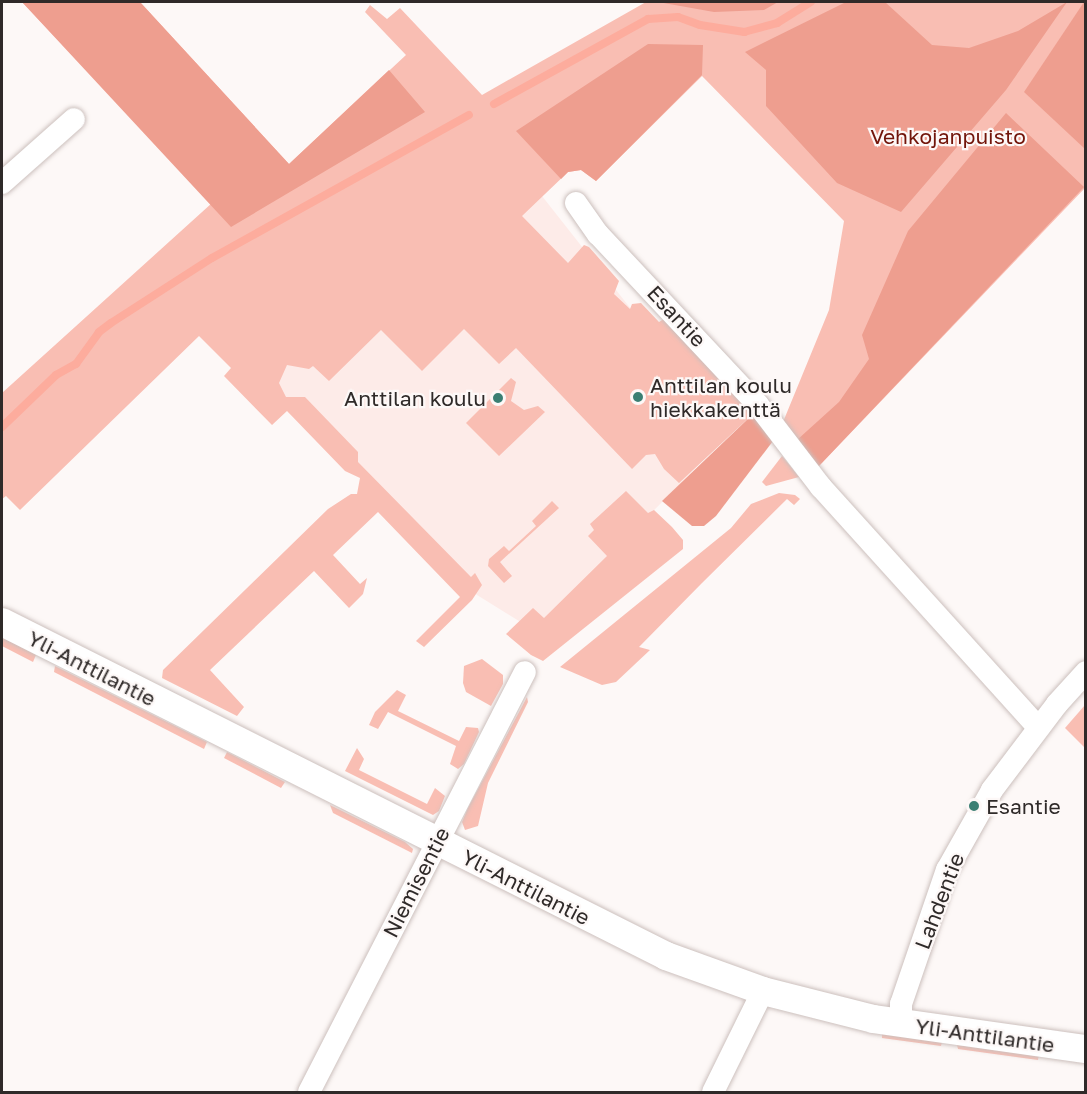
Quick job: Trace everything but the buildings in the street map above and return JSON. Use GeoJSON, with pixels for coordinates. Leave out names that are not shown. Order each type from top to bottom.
{"type":"FeatureCollection","features":[{"type":"Feature","properties":{"kind":"street"},"geometry":{"type":"LineString","coordinates":[[2,183],[74,119]]}},
{"type":"Feature","properties":{"kind":"street","name":"Esantie"},"geometry":{"type":"LineString","coordinates":[[576,203],[598,234],[758,405],[852,523],[1038,727]]}},
{"type":"Feature","properties":{"kind":"street","name":"Yli-Anttilantie"},"geometry":{"type":"LineString","coordinates":[[2,622],[666,956],[763,991],[901,1023],[1086,1049]]}},
{"type":"Feature","properties":{"kind":"street","name":"Niemisentie"},"geometry":{"type":"LineString","coordinates":[[309,1092],[525,672]]}},
{"type":"Feature","properties":{"kind":"street","name":"Lahdentie"},"geometry":{"type":"LineString","coordinates":[[901,1023],[901,1004],[947,870],[992,790],[1038,727],[1086,672]]}},
{"type":"Feature","properties":{"kind":"street"},"geometry":{"type":"LineString","coordinates":[[713,1092],[763,991]]}},
{"type":"Feature","properties":{"kind":"shaded area","name":"Anttilan koulu"},"geometry":{"type":"Polygon","coordinates":[[[490,138],[542,196],[631,309],[738,425],[532,634],[519,621],[477,595],[256,370],[490,138]]]}},
{"type":"Feature","properties":{"kind":"green space","name":"Vehkojanpuisto"},"geometry":{"type":"Polygon","coordinates":[[[22,2],[140,2],[289,164],[406,55],[365,12],[370,5],[387,19],[400,8],[482,95],[646,2],[1085,2],[1085,188],[818,467],[783,422],[829,310],[844,221],[702,76],[596,181],[581,170],[568,172],[522,216],[568,263],[584,245],[589,247],[619,281],[614,294],[630,309],[632,304],[641,303],[659,322],[667,317],[752,415],[679,483],[664,469],[655,454],[646,455],[632,469],[516,348],[499,364],[464,329],[422,371],[381,330],[329,381],[313,366],[309,369],[287,365],[279,383],[286,397],[305,397],[358,452],[358,462],[471,577],[475,573],[482,585],[472,600],[424,647],[416,641],[460,597],[378,512],[333,555],[360,584],[367,578],[363,594],[349,608],[314,571],[210,670],[244,707],[237,716],[162,678],[163,670],[328,509],[351,494],[357,494],[360,478],[345,471],[287,411],[272,425],[224,376],[231,368],[199,336],[20,510],[6,496],[2,499],[2,393],[212,203],[22,2]]]}},
{"type":"Feature","properties":{"kind":"green space"},"geometry":{"type":"Polygon","coordinates":[[[22,2],[140,2],[289,164],[389,70],[425,112],[231,227],[22,2]]]}},
{"type":"Feature","properties":{"kind":"green space"},"geometry":{"type":"Polygon","coordinates":[[[658,2],[778,2],[764,10],[714,12],[658,2]]]}},
{"type":"Feature","properties":{"kind":"green space"},"geometry":{"type":"Polygon","coordinates":[[[846,2],[885,2],[932,45],[969,48],[1018,31],[1067,2],[1006,90],[901,212],[837,183],[766,106],[766,70],[745,52],[846,2]]]}},
{"type":"Feature","properties":{"kind":"green space"},"geometry":{"type":"Polygon","coordinates":[[[1086,2],[1085,149],[1024,92],[1086,2]]]}},
{"type":"Feature","properties":{"kind":"green space"},"geometry":{"type":"Polygon","coordinates":[[[648,44],[703,45],[702,75],[596,181],[581,170],[568,172],[561,179],[516,131],[648,44]]]}},
{"type":"Feature","properties":{"kind":"green space"},"geometry":{"type":"Polygon","coordinates":[[[1006,113],[1084,187],[818,467],[797,440],[839,402],[869,359],[862,335],[908,231],[1006,113]]]}},
{"type":"Feature","properties":{"kind":"green space"},"geometry":{"type":"Polygon","coordinates":[[[511,378],[516,382],[511,401],[524,410],[538,406],[545,412],[499,456],[466,423],[511,378]]]}},
{"type":"Feature","properties":{"kind":"green space"},"geometry":{"type":"Polygon","coordinates":[[[752,415],[773,441],[716,516],[704,526],[692,526],[662,501],[752,415]]]}},
{"type":"Feature","properties":{"kind":"green space"},"geometry":{"type":"Polygon","coordinates":[[[782,456],[799,477],[766,486],[762,482],[782,456]]]}},
{"type":"Feature","properties":{"kind":"green space"},"geometry":{"type":"Polygon","coordinates":[[[626,491],[648,513],[654,510],[672,527],[683,540],[683,549],[543,661],[531,655],[506,634],[533,608],[544,618],[607,556],[588,536],[594,530],[590,524],[626,491]]]}},
{"type":"Feature","properties":{"kind":"green space"},"geometry":{"type":"Polygon","coordinates":[[[779,493],[795,495],[800,499],[794,505],[787,499],[702,583],[639,647],[650,650],[616,682],[602,685],[560,667],[731,528],[751,504],[779,493]]]}},
{"type":"Feature","properties":{"kind":"green space"},"geometry":{"type":"Polygon","coordinates":[[[552,501],[559,508],[500,562],[512,576],[504,583],[488,566],[489,559],[504,546],[509,551],[536,526],[532,521],[552,501]]]}},
{"type":"Feature","properties":{"kind":"green space"},"geometry":{"type":"Polygon","coordinates":[[[2,637],[36,655],[33,662],[2,646],[2,637]]]}},
{"type":"Feature","properties":{"kind":"green space"},"geometry":{"type":"Polygon","coordinates":[[[482,659],[503,675],[503,684],[491,706],[466,692],[463,683],[464,666],[482,659]]]}},
{"type":"Feature","properties":{"kind":"green space"},"geometry":{"type":"Polygon","coordinates":[[[55,666],[207,742],[204,749],[54,672],[55,666]]]}},
{"type":"Feature","properties":{"kind":"green space"},"geometry":{"type":"Polygon","coordinates":[[[397,690],[406,695],[398,711],[459,741],[466,727],[478,728],[479,732],[464,764],[458,769],[450,764],[456,746],[388,712],[378,729],[369,725],[375,712],[397,690]]]}},
{"type":"Feature","properties":{"kind":"green space"},"geometry":{"type":"Polygon","coordinates":[[[527,697],[528,702],[488,783],[478,826],[465,830],[462,822],[468,808],[527,697]]]}},
{"type":"Feature","properties":{"kind":"green space"},"geometry":{"type":"Polygon","coordinates":[[[1085,705],[1085,748],[1065,728],[1085,705]]]}},
{"type":"Feature","properties":{"kind":"green space"},"geometry":{"type":"Polygon","coordinates":[[[357,748],[364,759],[359,770],[427,804],[435,788],[445,796],[439,811],[433,815],[345,771],[357,748]]]}},
{"type":"Feature","properties":{"kind":"green space"},"geometry":{"type":"Polygon","coordinates":[[[227,752],[285,782],[281,788],[224,758],[227,752]]]}},
{"type":"Feature","properties":{"kind":"green space"},"geometry":{"type":"Polygon","coordinates":[[[330,805],[405,842],[413,849],[412,853],[333,813],[330,805]]]}},
{"type":"Feature","properties":{"kind":"green space"},"geometry":{"type":"Polygon","coordinates":[[[882,1033],[942,1042],[941,1046],[882,1038],[882,1033]]]}},
{"type":"Feature","properties":{"kind":"green space"},"geometry":{"type":"Polygon","coordinates":[[[957,1045],[1039,1055],[1038,1060],[958,1049],[957,1045]]]}},
{"type":"Feature","properties":{"kind":"waterway"},"geometry":{"type":"LineString","coordinates":[[494,104],[648,19],[678,17],[700,25],[744,32],[777,23],[811,2]]}},
{"type":"Feature","properties":{"kind":"waterway"},"geometry":{"type":"LineString","coordinates":[[2,427],[56,375],[76,364],[99,332],[111,323],[212,258],[469,115]]}},
{"type":"Feature","properties":{"kind":"place","name":"Anttilan koulu hiekkakenttä"},"geometry":{"type":"Point","coordinates":[638,397]}},
{"type":"Feature","properties":{"kind":"place","name":"Anttilan koulu"},"geometry":{"type":"Point","coordinates":[498,398]}},
{"type":"Feature","properties":{"kind":"place","name":"Esantie"},"geometry":{"type":"Point","coordinates":[974,806]}}]}
